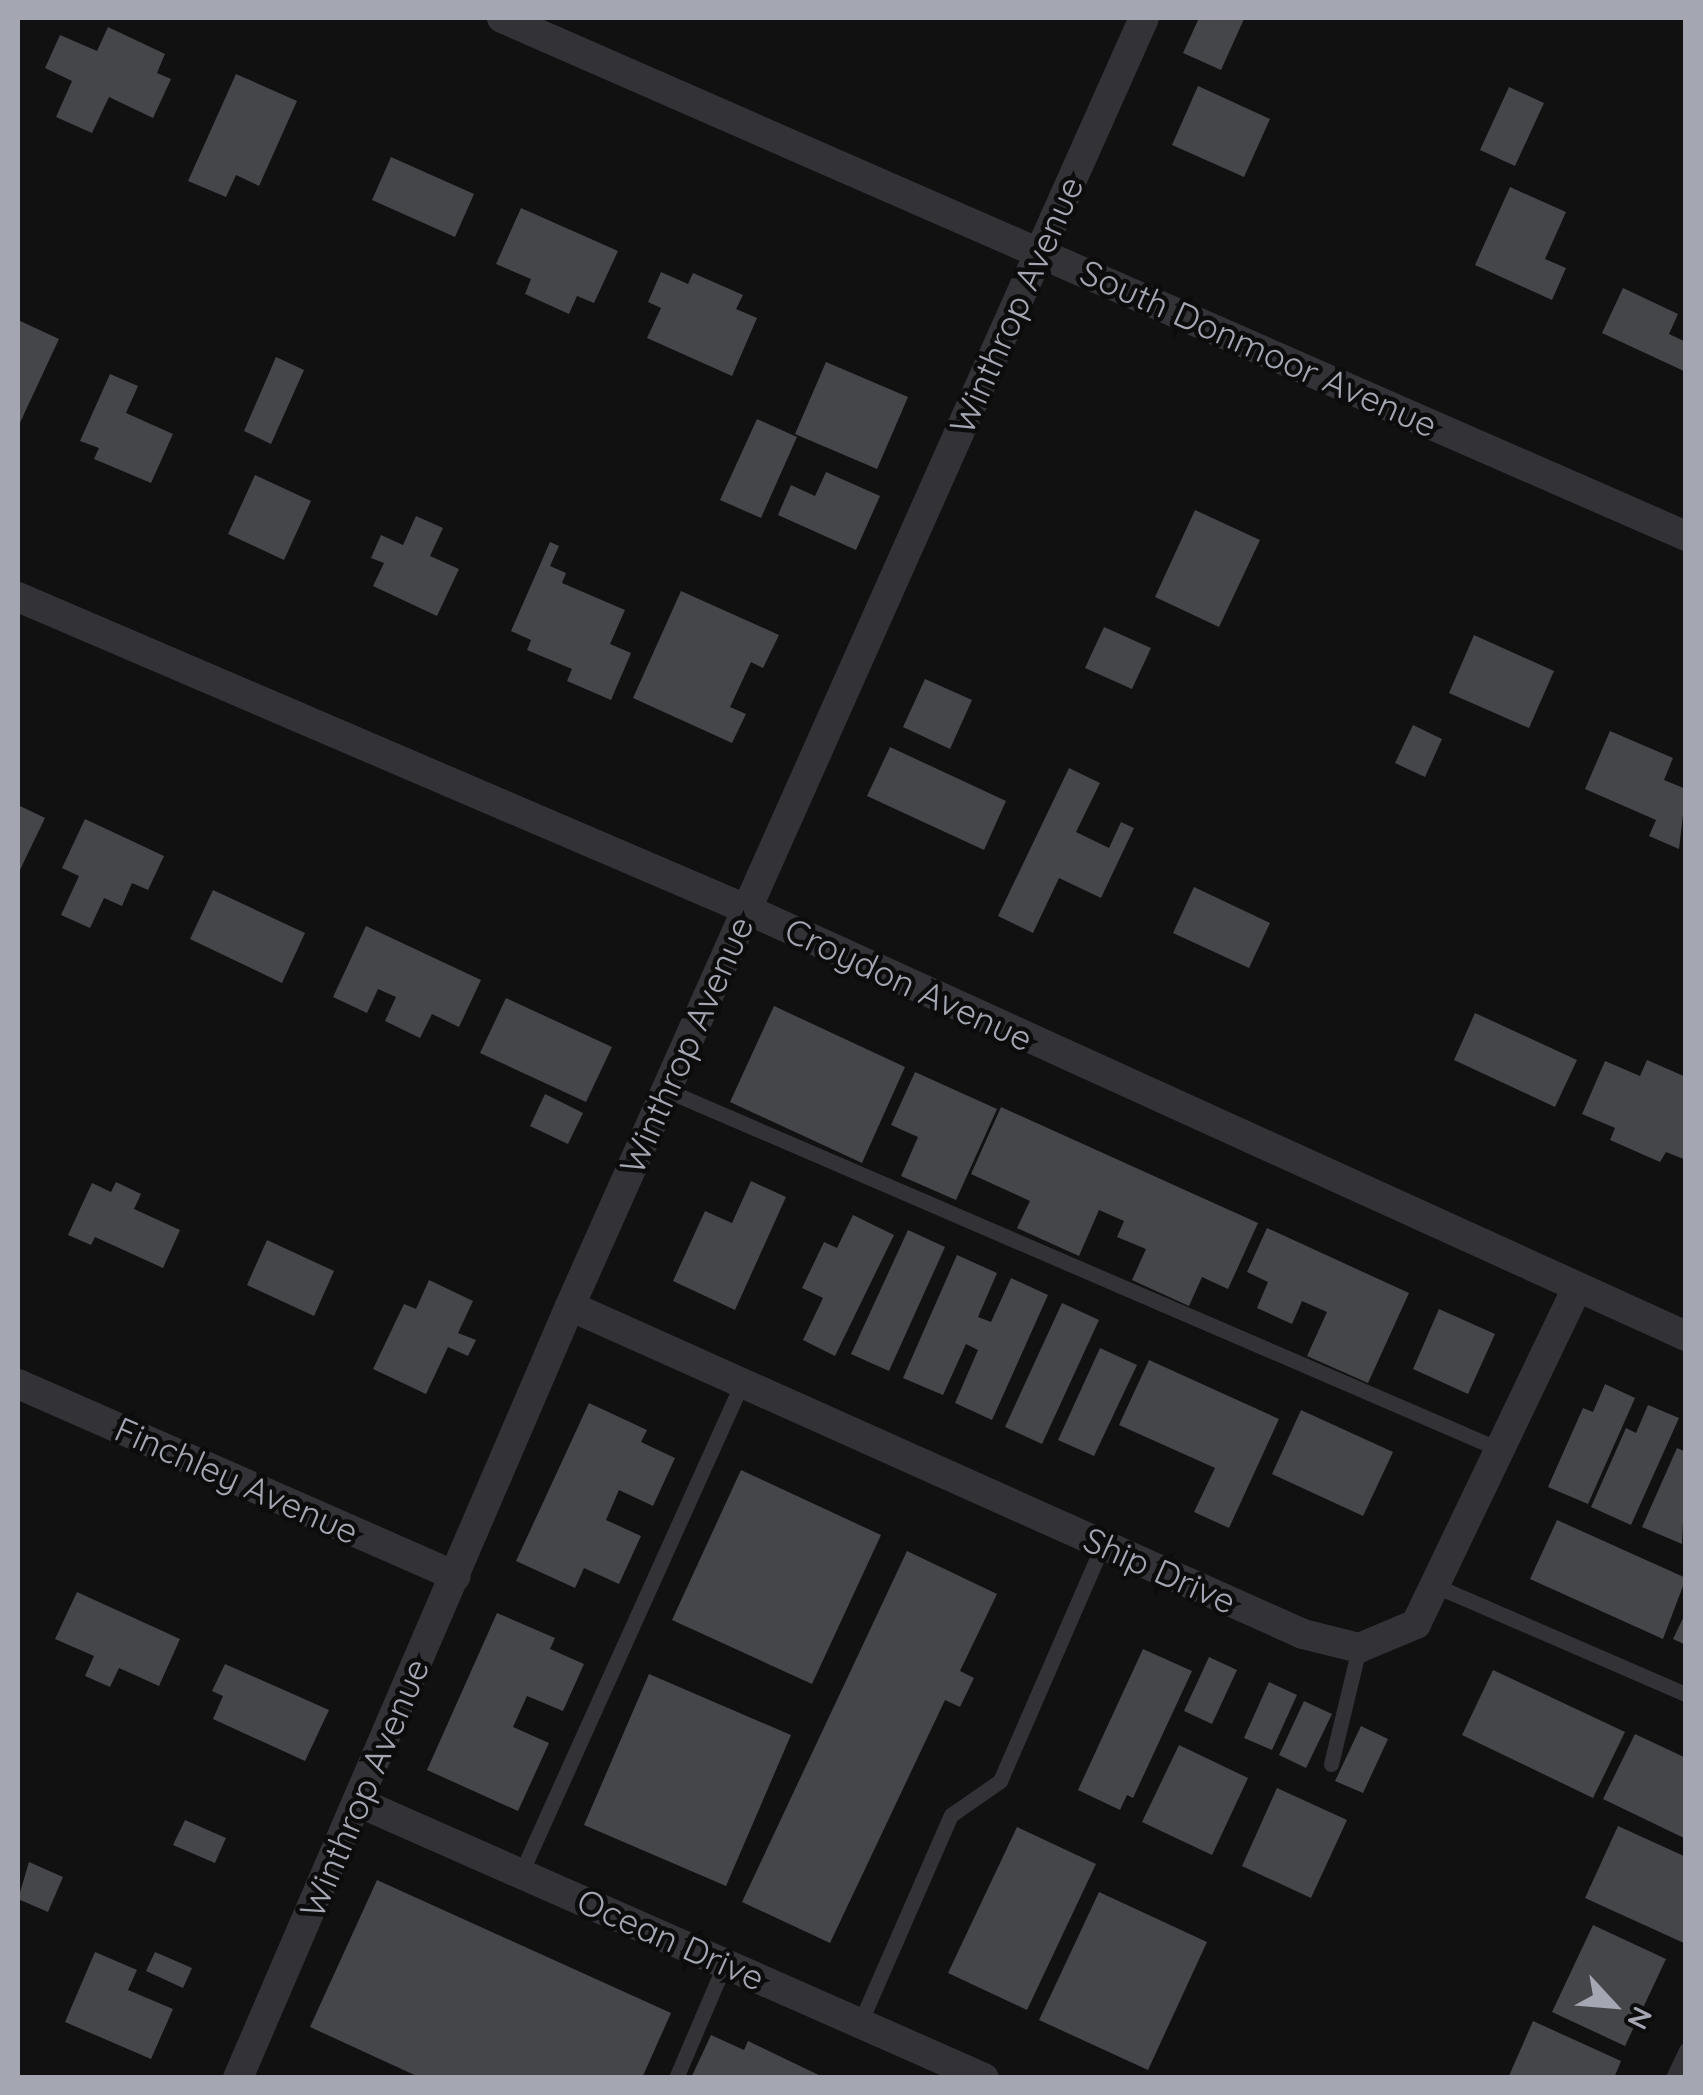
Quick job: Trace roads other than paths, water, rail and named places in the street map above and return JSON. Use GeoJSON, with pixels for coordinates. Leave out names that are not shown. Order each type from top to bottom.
{"type":"FeatureCollection","features":[{"type":"Feature","properties":{"kind":"street","name":"South Donmoor Avenue"},"geometry":{"type":"LineString","coordinates":[[502,18],[1686,536]]}},
{"type":"Feature","properties":{"kind":"street","name":"Winthrop Avenue"},"geometry":{"type":"LineString","coordinates":[[238,2078],[570,1306],[1144,18]]}},
{"type":"Feature","properties":{"kind":"street","name":"Croydon Avenue"},"geometry":{"type":"LineString","coordinates":[[18,597],[746,909],[1576,1290],[1686,1336]]}},
{"type":"Feature","properties":{"kind":"street"},"geometry":{"type":"LineString","coordinates":[[1359,1648],[1416,1624],[1576,1290]]}},
{"type":"Feature","properties":{"kind":"street","name":"Ship Drive"},"geometry":{"type":"LineString","coordinates":[[570,1306],[1303,1634],[1359,1648]]}},
{"type":"Feature","properties":{"kind":"street","name":"Finchley Avenue"},"geometry":{"type":"LineString","coordinates":[[18,1384],[456,1576]]}},
{"type":"Feature","properties":{"kind":"street","name":"Ocean Drive"},"geometry":{"type":"LineString","coordinates":[[358,1802],[984,2078]]}},
{"type":"Feature","properties":{"kind":"lane"},"geometry":{"type":"LineString","coordinates":[[666,1090],[1502,1450]]}},
{"type":"Feature","properties":{"kind":"lane"},"geometry":{"type":"LineString","coordinates":[[521,1873],[742,1383]]}},
{"type":"Feature","properties":{"kind":"lane"},"geometry":{"type":"LineString","coordinates":[[860,2022],[950,1815],[1000,1781],[1103,1544]]}},
{"type":"Feature","properties":{"kind":"lane"},"geometry":{"type":"LineString","coordinates":[[1436,1586],[1686,1694]]}},
{"type":"Feature","properties":{"kind":"lane"},"geometry":{"type":"LineString","coordinates":[[1332,1764],[1359,1648]]}},
{"type":"Feature","properties":{"kind":"lane"},"geometry":{"type":"LineString","coordinates":[[676,2078],[725,1963]]}},
{"type":"Feature","properties":{"kind":"lane"},"geometry":{"type":"LineString","coordinates":[[1673,2078],[1686,2050]]}}]}
